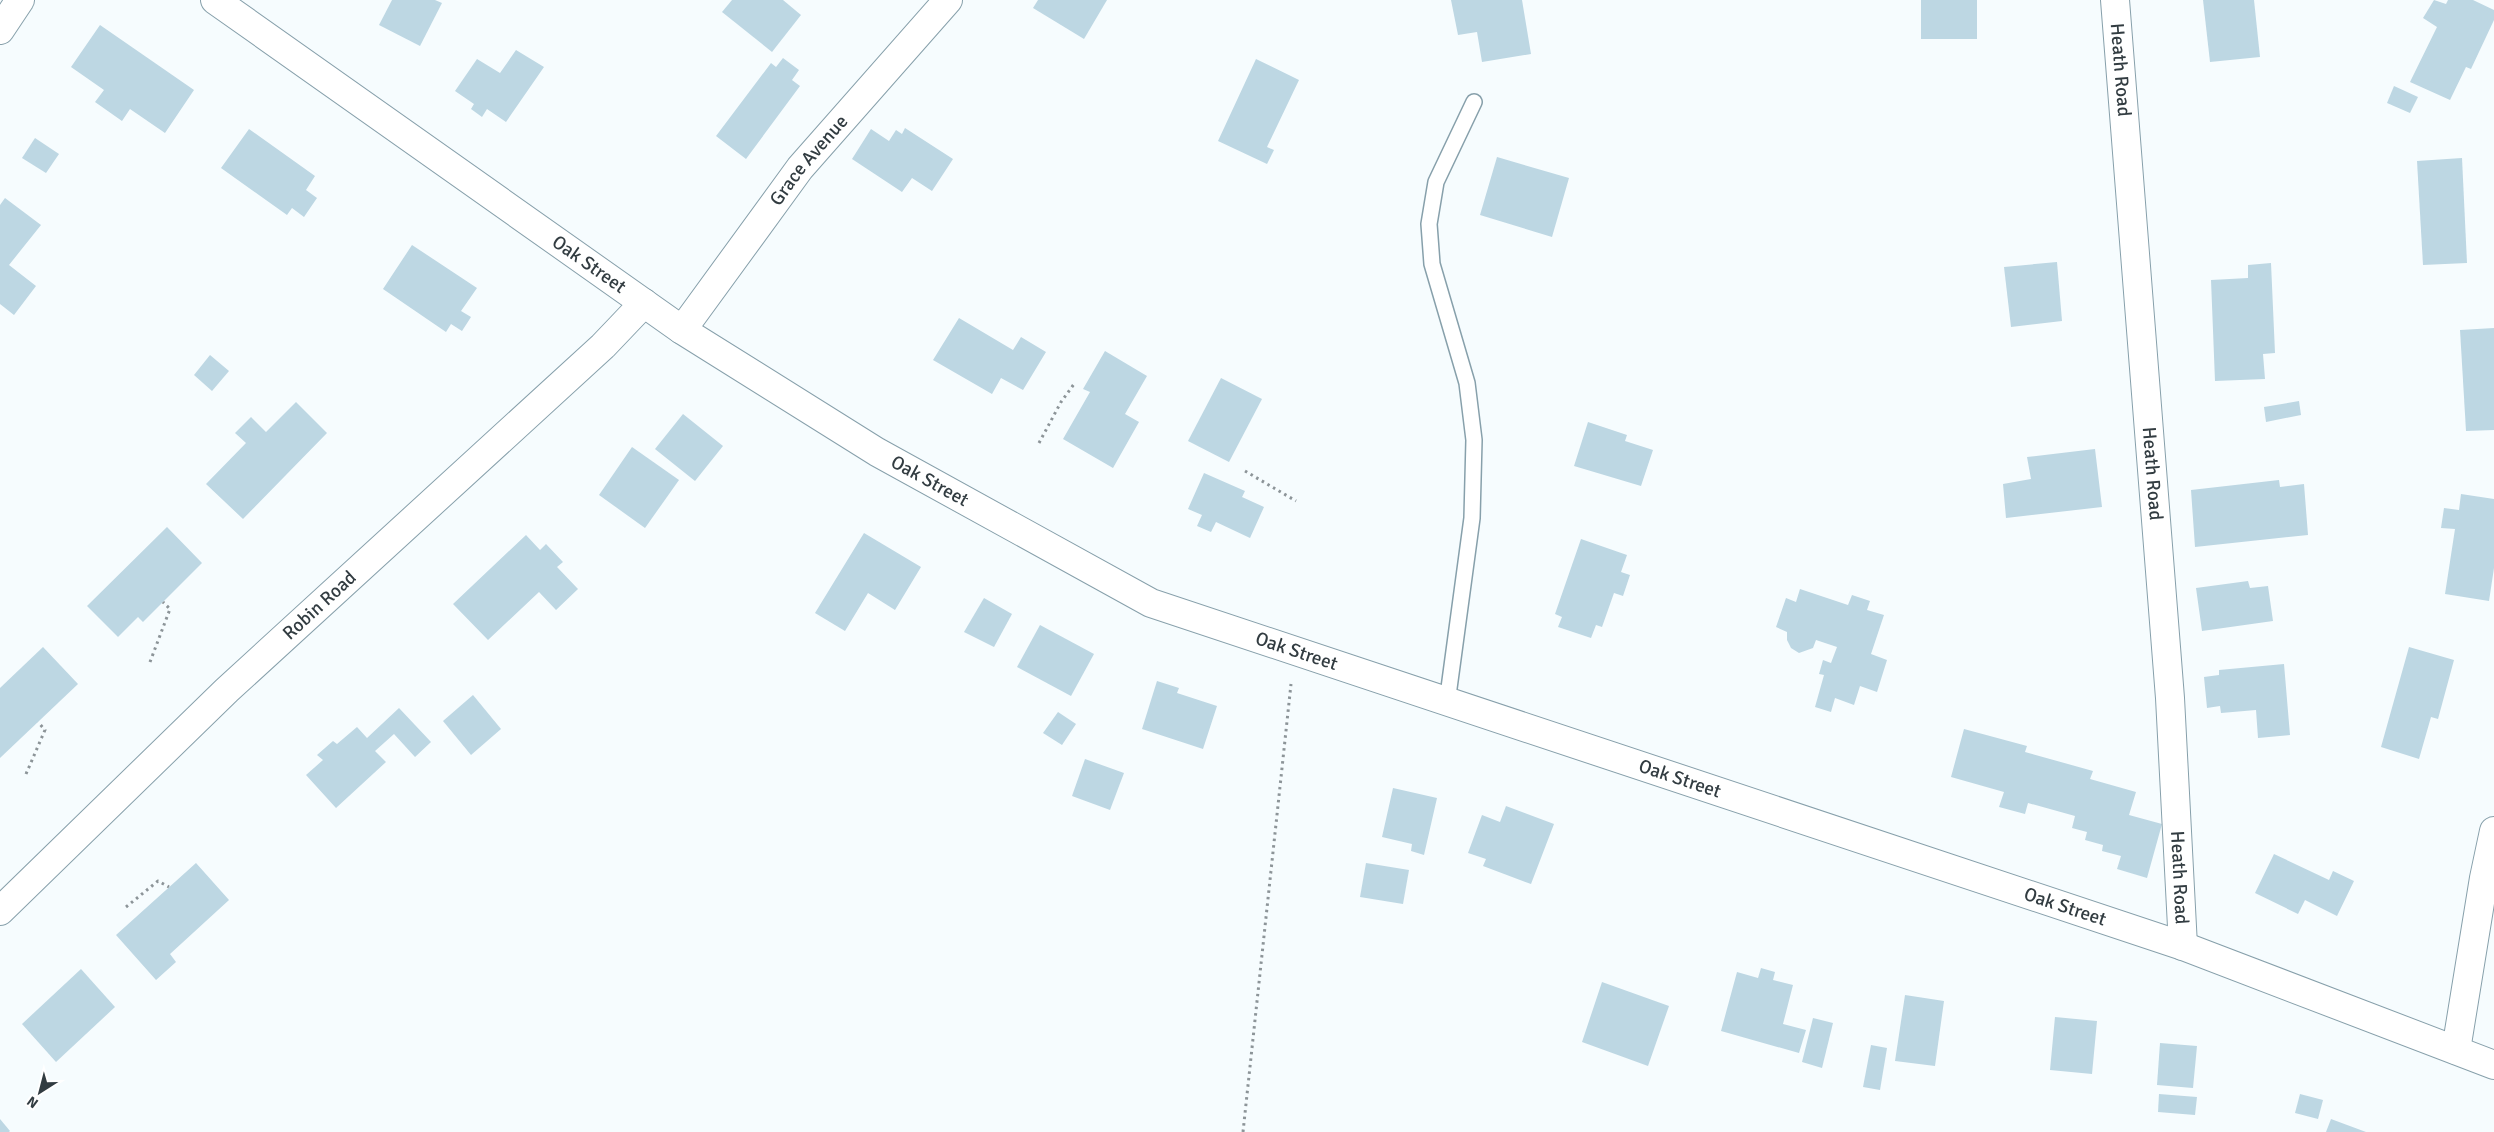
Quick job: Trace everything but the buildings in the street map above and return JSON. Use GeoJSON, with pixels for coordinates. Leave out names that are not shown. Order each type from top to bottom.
{"type":"FeatureCollection","features":[{"type":"Feature","properties":{"kind":"street"},"geometry":{"type":"LineString","coordinates":[[0,30],[20,0]]}},
{"type":"Feature","properties":{"kind":"street","name":"Oak Street"},"geometry":{"type":"LineString","coordinates":[[215,0],[682,330],[877,452],[1151,603],[1447,703],[2183,946],[2494,1064]]}},
{"type":"Feature","properties":{"kind":"street","name":"Grace Avenue"},"geometry":{"type":"LineString","coordinates":[[682,330],[800,168],[948,0]]}},
{"type":"Feature","properties":{"kind":"street","name":"Heath Road"},"geometry":{"type":"LineString","coordinates":[[2115,0],[2170,698],[2183,946]]}},
{"type":"Feature","properties":{"kind":"street","name":"Robin Road"},"geometry":{"type":"LineString","coordinates":[[0,911],[159,754],[604,346],[644,303]]}},
{"type":"Feature","properties":{"kind":"street"},"geometry":{"type":"LineString","coordinates":[[2456,1050],[2494,831]]}},
{"type":"Feature","properties":{"kind":"lane"},"geometry":{"type":"LineString","coordinates":[[1447,703],[1472,518],[1474,440],[1467,383],[1432,264],[1428,224],[1436,182],[1474,102]]}},
{"type":"Feature","properties":{"kind":"path"},"geometry":{"type":"LineString","coordinates":[[1039,443],[1061,402],[1074,384]]}},
{"type":"Feature","properties":{"kind":"path"},"geometry":{"type":"LineString","coordinates":[[1244,471],[1296,500]]}},
{"type":"Feature","properties":{"kind":"path"},"geometry":{"type":"LineString","coordinates":[[150,662],[170,609],[163,602]]}},
{"type":"Feature","properties":{"kind":"path"},"geometry":{"type":"LineString","coordinates":[[1243,1132],[1294,651]]}},
{"type":"Feature","properties":{"kind":"path"},"geometry":{"type":"LineString","coordinates":[[26,774],[45,730],[38,722]]}},
{"type":"Feature","properties":{"kind":"path"},"geometry":{"type":"LineString","coordinates":[[126,908],[158,881],[169,887]]}}]}
